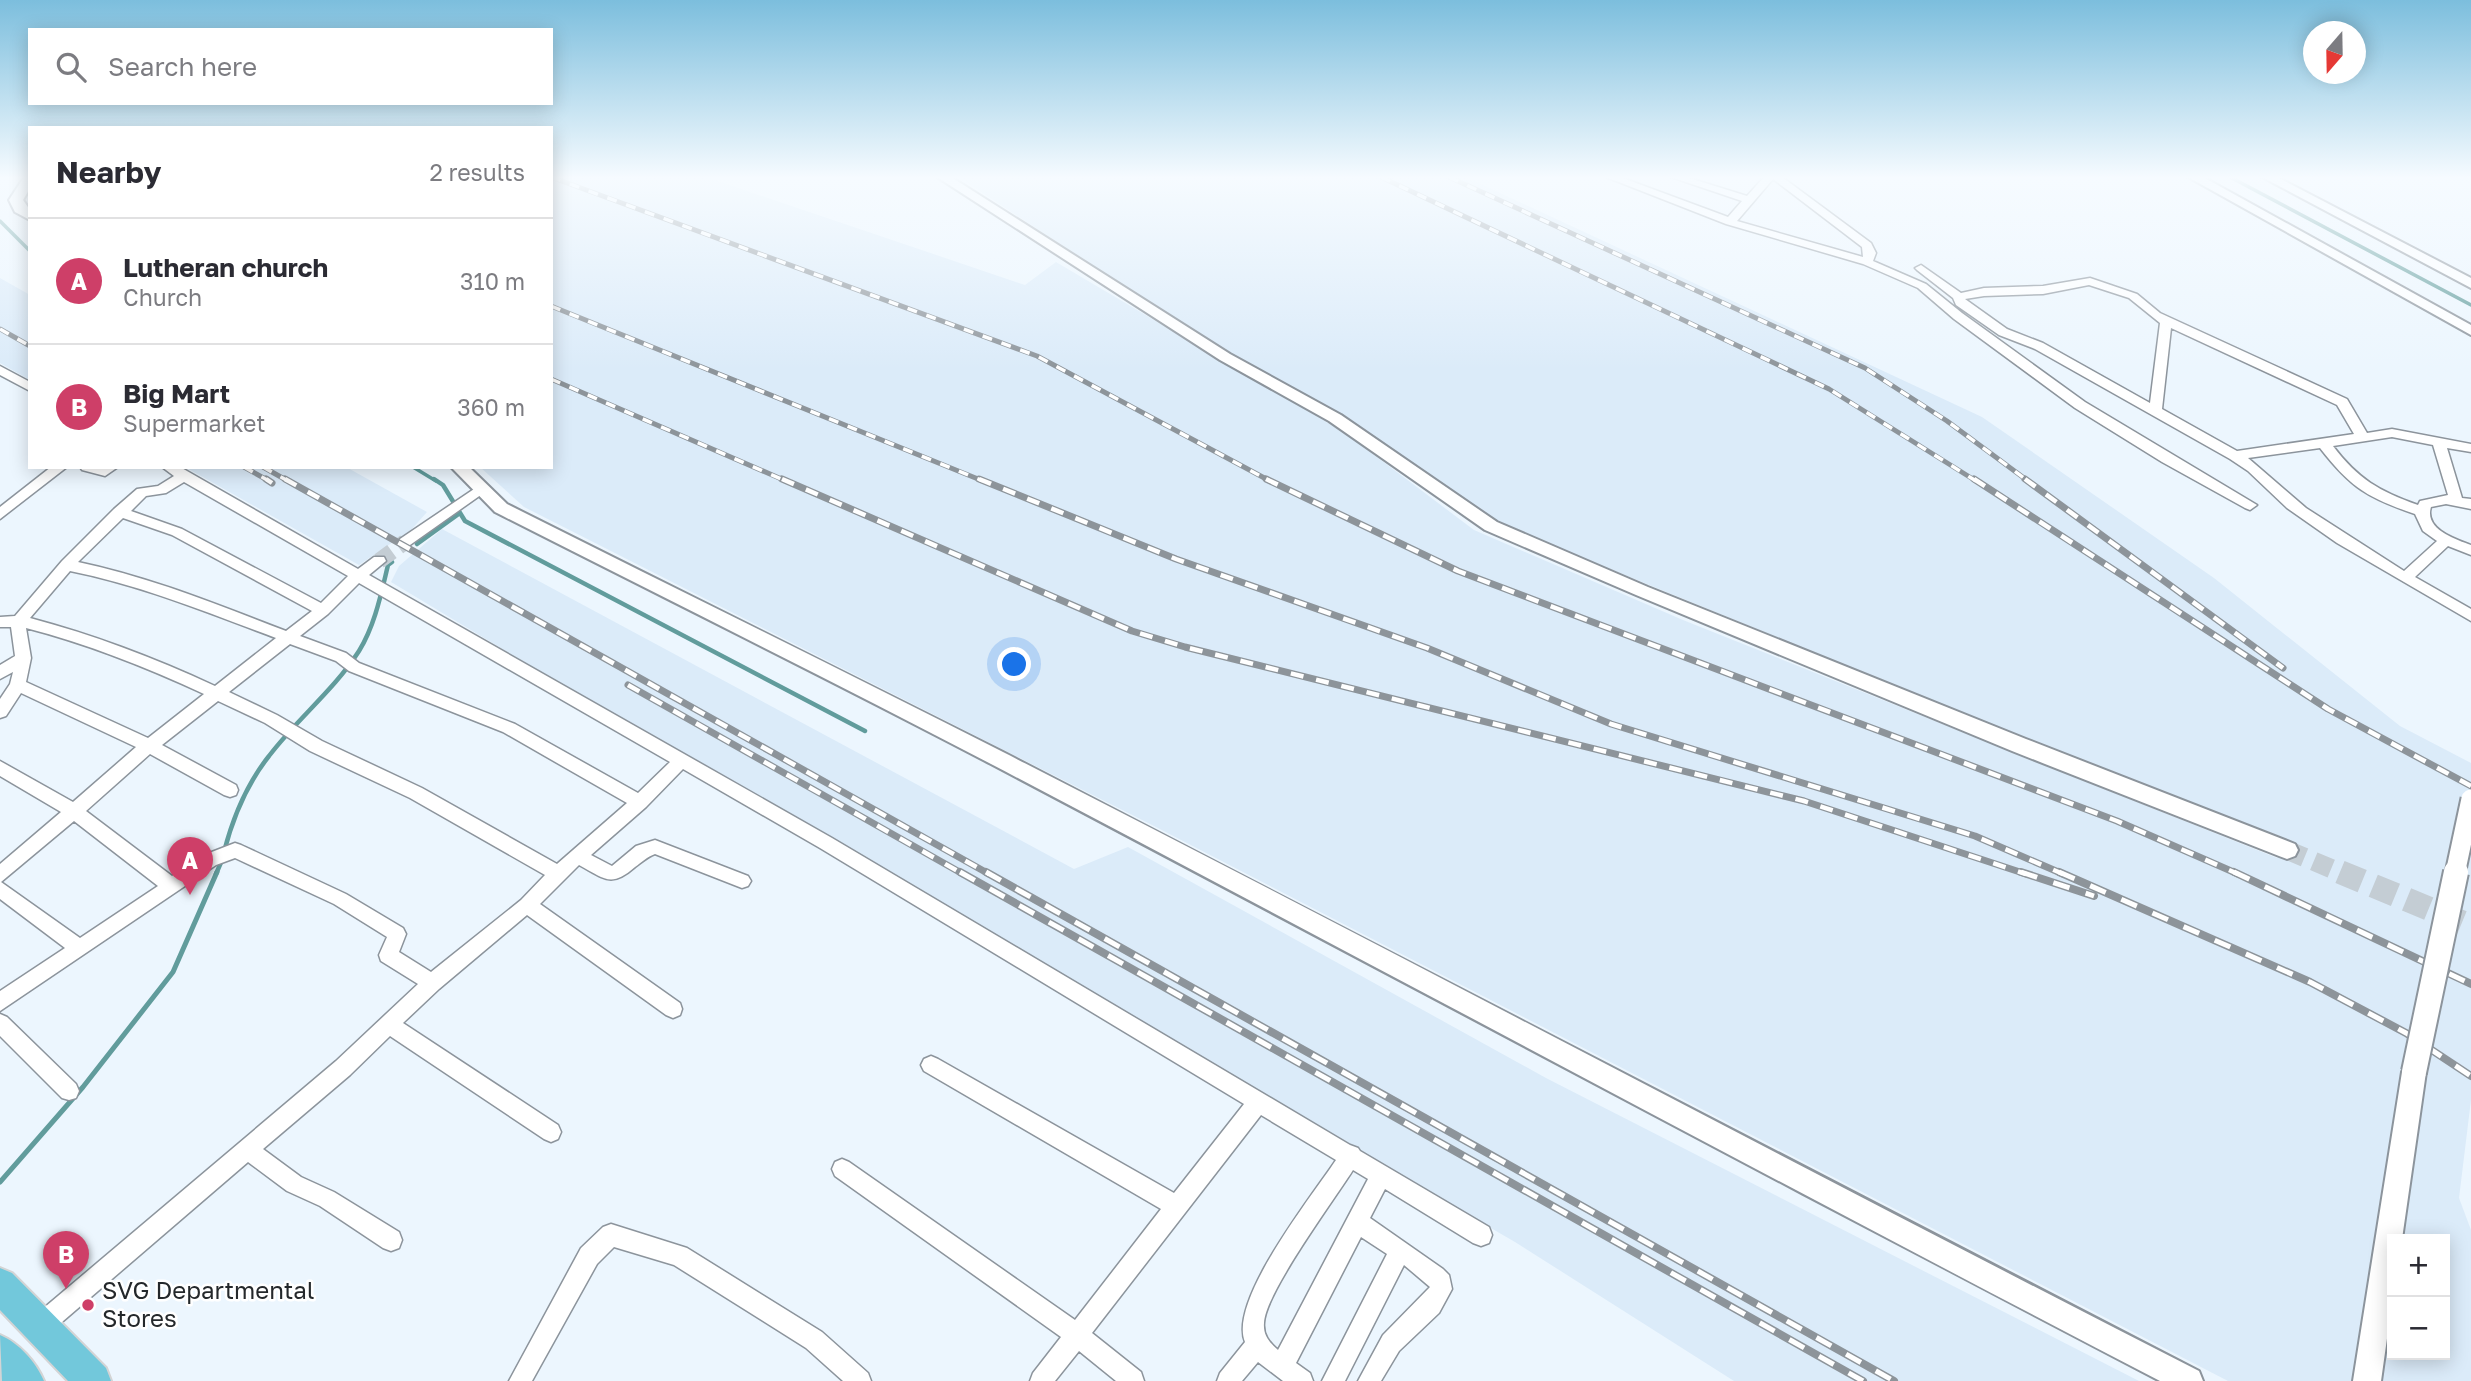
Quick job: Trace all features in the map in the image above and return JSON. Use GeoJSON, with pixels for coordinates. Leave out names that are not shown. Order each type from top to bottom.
{"type":"FeatureCollection","features":[{"type":"Feature","properties":{"kind":"main road"},"geometry":{"type":"LineString","coordinates":[[0,1285],[93,1381]]}},
{"type":"Feature","properties":{"kind":"main road"},"geometry":{"type":"LineString","coordinates":[[0,1353],[26,1381]]}},
{"type":"Feature","properties":{"kind":"street"},"geometry":{"type":"LineString","coordinates":[[1044,241],[1225,357],[1335,418],[1491,526],[1654,596],[2031,750],[2287,850]]}},
{"type":"Feature","properties":{"kind":"street"},"geometry":{"type":"LineString","coordinates":[[1797,241],[1867,262],[1922,286],[1958,316],[2080,405],[2250,505]]}},
{"type":"Feature","properties":{"kind":"street"},"geometry":{"type":"LineString","coordinates":[[1862,241],[1870,253],[1867,262]]}},
{"type":"Feature","properties":{"kind":"street"},"geometry":{"type":"LineString","coordinates":[[2310,241],[2471,331]]}},
{"type":"Feature","properties":{"kind":"street"},"geometry":{"type":"LineString","coordinates":[[2390,241],[2471,284]]}},
{"type":"Feature","properties":{"kind":"street"},"geometry":{"type":"LineString","coordinates":[[1920,268],[1992,326],[2039,346],[2235,456],[2266,479],[2300,511],[2355,549],[2471,616]]}},
{"type":"Feature","properties":{"kind":"street"},"geometry":{"type":"LineString","coordinates":[[1959,297],[1984,292],[2043,290],[2090,281],[2133,296],[2166,322],[2342,402],[2362,436]]}},
{"type":"Feature","properties":{"kind":"street"},"geometry":{"type":"LineString","coordinates":[[2155,410],[2166,322]]}},
{"type":"Feature","properties":{"kind":"street"},"geometry":{"type":"LineString","coordinates":[[0,370],[28,386]]}},
{"type":"Feature","properties":{"kind":"street"},"geometry":{"type":"LineString","coordinates":[[2235,456],[2392,433],[2471,448]]}},
{"type":"Feature","properties":{"kind":"street"},"geometry":{"type":"LineString","coordinates":[[2323,442],[2356,483],[2378,496],[2421,511]]}},
{"type":"Feature","properties":{"kind":"street"},"geometry":{"type":"LineString","coordinates":[[2439,442],[2464,502],[2430,501],[2421,511],[2423,520],[2446,540],[2471,550]]}},
{"type":"Feature","properties":{"kind":"street"},"geometry":{"type":"LineString","coordinates":[[0,514],[57,469]]}},
{"type":"Feature","properties":{"kind":"street"},"geometry":{"type":"LineString","coordinates":[[172,469],[356,577],[955,919],[1481,1235]]}},
{"type":"Feature","properties":{"kind":"street"},"geometry":{"type":"LineString","coordinates":[[459,469],[464,500]]}},
{"type":"Feature","properties":{"kind":"street"},"geometry":{"type":"LineString","coordinates":[[0,712],[18,685],[23,658],[19,621],[67,565],[119,512],[142,492],[161,490],[183,475]]}},
{"type":"Feature","properties":{"kind":"street"},"geometry":{"type":"LineString","coordinates":[[405,542],[464,500],[501,508],[993,756],[2189,1381]]}},
{"type":"Feature","properties":{"kind":"street"},"geometry":{"type":"LineString","coordinates":[[119,512],[177,532],[323,610]]}},
{"type":"Feature","properties":{"kind":"street"},"geometry":{"type":"LineString","coordinates":[[2405,578],[2446,540]]}},
{"type":"Feature","properties":{"kind":"street"},"geometry":{"type":"LineString","coordinates":[[0,875],[149,746],[323,610],[356,577],[379,561]]}},
{"type":"Feature","properties":{"kind":"street"},"geometry":{"type":"LineString","coordinates":[[67,565],[106,573],[179,596],[509,727],[640,802]]}},
{"type":"Feature","properties":{"kind":"street"},"geometry":{"type":"LineString","coordinates":[[0,622],[19,621],[74,635],[154,664],[291,731],[342,760],[416,793],[558,873]]}},
{"type":"Feature","properties":{"kind":"street"},"geometry":{"type":"LineString","coordinates":[[0,673],[23,658]]}},
{"type":"Feature","properties":{"kind":"street"},"geometry":{"type":"LineString","coordinates":[[18,685],[149,746],[230,790]]}},
{"type":"Feature","properties":{"kind":"street"},"geometry":{"type":"LineString","coordinates":[[40,1326],[248,1150],[389,1025],[432,983],[527,905],[558,873],[640,802],[681,761]]}},
{"type":"Feature","properties":{"kind":"street"},"geometry":{"type":"LineString","coordinates":[[0,768],[73,810],[170,886]]}},
{"type":"Feature","properties":{"kind":"street"},"geometry":{"type":"LineString","coordinates":[[2367,1381],[2414,1072],[2471,799]]}},
{"type":"Feature","properties":{"kind":"street"},"geometry":{"type":"LineString","coordinates":[[578,856],[610,873],[616,873],[642,851],[656,847],[742,881]]}},
{"type":"Feature","properties":{"kind":"street"},"geometry":{"type":"LineString","coordinates":[[0,1002],[210,860],[235,850],[340,899],[397,934],[388,955],[432,983]]}},
{"type":"Feature","properties":{"kind":"street"},"geometry":{"type":"LineString","coordinates":[[0,889],[80,949]]}},
{"type":"Feature","properties":{"kind":"street"},"geometry":{"type":"LineString","coordinates":[[527,905],[673,1009]]}},
{"type":"Feature","properties":{"kind":"street"},"geometry":{"type":"LineString","coordinates":[[0,1023],[69,1091]]}},
{"type":"Feature","properties":{"kind":"street"},"geometry":{"type":"LineString","coordinates":[[389,1025],[551,1132]]}},
{"type":"Feature","properties":{"kind":"street"},"geometry":{"type":"LineString","coordinates":[[931,1065],[1176,1206]]}},
{"type":"Feature","properties":{"kind":"street"},"geometry":{"type":"LineString","coordinates":[[1041,1381],[1258,1102]]}},
{"type":"Feature","properties":{"kind":"street"},"geometry":{"type":"LineString","coordinates":[[248,1150],[294,1184],[327,1199],[391,1240]]}},
{"type":"Feature","properties":{"kind":"street"},"geometry":{"type":"LineString","coordinates":[[1302,1381],[1256,1346],[1251,1322],[1258,1299],[1351,1155]]}},
{"type":"Feature","properties":{"kind":"street"},"geometry":{"type":"LineString","coordinates":[[842,1169],[1076,1334],[1133,1380]]}},
{"type":"Feature","properties":{"kind":"street"},"geometry":{"type":"LineString","coordinates":[[1282,1366],[1382,1174]]}},
{"type":"Feature","properties":{"kind":"street"},"geometry":{"type":"LineString","coordinates":[[1357,1223],[1440,1281],[1443,1287],[1432,1305],[1392,1342],[1369,1381]]}},
{"type":"Feature","properties":{"kind":"street"},"geometry":{"type":"LineString","coordinates":[[520,1381],[589,1256],[611,1235],[678,1256],[814,1340],[860,1381]]}},
{"type":"Feature","properties":{"kind":"street"},"geometry":{"type":"LineString","coordinates":[[1334,1381],[1399,1252]]}},
{"type":"Feature","properties":{"kind":"street"},"geometry":{"type":"LineString","coordinates":[[1228,1381],[1256,1346]]}},
{"type":"Feature","properties":{"kind":"shaded area"},"geometry":{"type":"Polygon","coordinates":[[[553,241],[896,241],[1025,285],[1056,262],[1345,433],[1474,530],[1683,620],[2277,858],[2288,839],[2096,768],[1493,521],[1209,344],[1055,241],[1605,241],[1982,417],[2214,578],[2400,726],[2471,763],[2471,1100],[2459,1198],[2471,1230],[2471,1381],[2228,1381],[1154,826],[524,507],[482,469],[553,469],[553,241]]]}},
{"type":"Feature","properties":{"kind":"shaded area"},"geometry":{"type":"Polygon","coordinates":[[[0,278],[28,294],[28,379],[0,363],[0,278]]]}},
{"type":"Feature","properties":{"kind":"shaded area"},"geometry":{"type":"Polygon","coordinates":[[[189,469],[350,469],[427,512],[411,530],[359,565],[189,469]]]}},
{"type":"Feature","properties":{"kind":"shaded area"},"geometry":{"type":"Polygon","coordinates":[[[442,529],[1074,869],[1128,847],[1546,1078],[2139,1381],[1734,1381],[1515,1242],[826,843],[391,582],[399,566],[442,529]]]}},
{"type":"Feature","properties":{"kind":"waterway"},"geometry":{"type":"LineString","coordinates":[[20,241],[28,249]]}},
{"type":"Feature","properties":{"kind":"waterway"},"geometry":{"type":"LineString","coordinates":[[2351,241],[2471,305]]}},
{"type":"Feature","properties":{"kind":"waterway"},"geometry":{"type":"LineString","coordinates":[[416,469],[436,481]]}},
{"type":"Feature","properties":{"kind":"waterway"},"geometry":{"type":"LineString","coordinates":[[434,479],[443,485],[465,521],[865,731]]}},
{"type":"Feature","properties":{"kind":"waterway"},"geometry":{"type":"LineString","coordinates":[[417,544],[460,513]]}},
{"type":"Feature","properties":{"kind":"waterway"},"geometry":{"type":"LineString","coordinates":[[224,852],[241,802],[261,767],[280,742],[338,679],[365,641],[388,565],[392,562]]}},
{"type":"Feature","properties":{"kind":"waterway"},"geometry":{"type":"LineString","coordinates":[[216,874],[222,860]]}},
{"type":"Feature","properties":{"kind":"waterway"},"geometry":{"type":"LineString","coordinates":[[0,1182],[83,1087],[173,972],[217,872]]}},
{"type":"Feature","properties":{"kind":"tunnel"},"geometry":{"type":"LineString","coordinates":[[379,561],[405,542]]}},
{"type":"Feature","properties":{"kind":"tunnel"},"geometry":{"type":"LineString","coordinates":[[2287,850],[2344,874]]}},
{"type":"Feature","properties":{"kind":"tunnel"},"geometry":{"type":"LineString","coordinates":[[2340,872],[2471,926]]}},
{"type":"Feature","properties":{"kind":"railway"},"geometry":{"type":"LineString","coordinates":[[726,241],[1037,356],[1269,480]]}},
{"type":"Feature","properties":{"kind":"railway"},"geometry":{"type":"LineString","coordinates":[[1517,241],[1829,389],[1976,481]]}},
{"type":"Feature","properties":{"kind":"railway"},"geometry":{"type":"LineString","coordinates":[[1589,241],[1865,368],[1947,421],[2028,481]]}},
{"type":"Feature","properties":{"kind":"railway"},"geometry":{"type":"LineString","coordinates":[[553,307],[983,481]]}},
{"type":"Feature","properties":{"kind":"railway"},"geometry":{"type":"LineString","coordinates":[[0,329],[28,345]]}},
{"type":"Feature","properties":{"kind":"railway"},"geometry":{"type":"LineString","coordinates":[[553,380],[786,481]]}},
{"type":"Feature","properties":{"kind":"railway"},"geometry":{"type":"LineString","coordinates":[[248,469],[269,481]]}},
{"type":"Feature","properties":{"kind":"railway"},"geometry":{"type":"LineString","coordinates":[[267,469],[288,481]]}},
{"type":"Feature","properties":{"kind":"railway"},"geometry":{"type":"LineString","coordinates":[[285,479],[989,874]]}},
{"type":"Feature","properties":{"kind":"railway"},"geometry":{"type":"LineString","coordinates":[[782,479],[1132,631],[1185,647],[1804,801],[2026,874]]}},
{"type":"Feature","properties":{"kind":"railway"},"geometry":{"type":"LineString","coordinates":[[979,479],[1176,559],[1427,648],[1611,724],[1975,836],[2063,874]]}},
{"type":"Feature","properties":{"kind":"railway"},"geometry":{"type":"LineString","coordinates":[[1974,479],[2328,709],[2471,786]]}},
{"type":"Feature","properties":{"kind":"railway"},"geometry":{"type":"LineString","coordinates":[[2025,479],[2283,668]]}},
{"type":"Feature","properties":{"kind":"railway"},"geometry":{"type":"LineString","coordinates":[[1269,480],[1458,571],[2117,821],[2238,874]]}},
{"type":"Feature","properties":{"kind":"railway"},"geometry":{"type":"LineString","coordinates":[[628,685],[963,874]]}},
{"type":"Feature","properties":{"kind":"railway"},"geometry":{"type":"LineString","coordinates":[[960,872],[1863,1381]]}},
{"type":"Feature","properties":{"kind":"railway"},"geometry":{"type":"LineString","coordinates":[[986,872],[1894,1381]]}},
{"type":"Feature","properties":{"kind":"railway"},"geometry":{"type":"LineString","coordinates":[[2021,872],[2094,896]]}},
{"type":"Feature","properties":{"kind":"railway"},"geometry":{"type":"LineString","coordinates":[[2059,872],[2310,982],[2406,1033],[2471,1076]]}},
{"type":"Feature","properties":{"kind":"railway"},"geometry":{"type":"LineString","coordinates":[[2234,872],[2471,984]]}},
{"type":"Feature","properties":{"kind":"place","name":"Lutheran church"},"geometry":{"type":"Point","coordinates":[190,895]}},
{"type":"Feature","properties":{"kind":"place","name":"Big Mart"},"geometry":{"type":"Point","coordinates":[66,1289]}},
{"type":"Feature","properties":{"kind":"place","name":"SVG Departmental Stores"},"geometry":{"type":"Point","coordinates":[88,1305]}}]}
